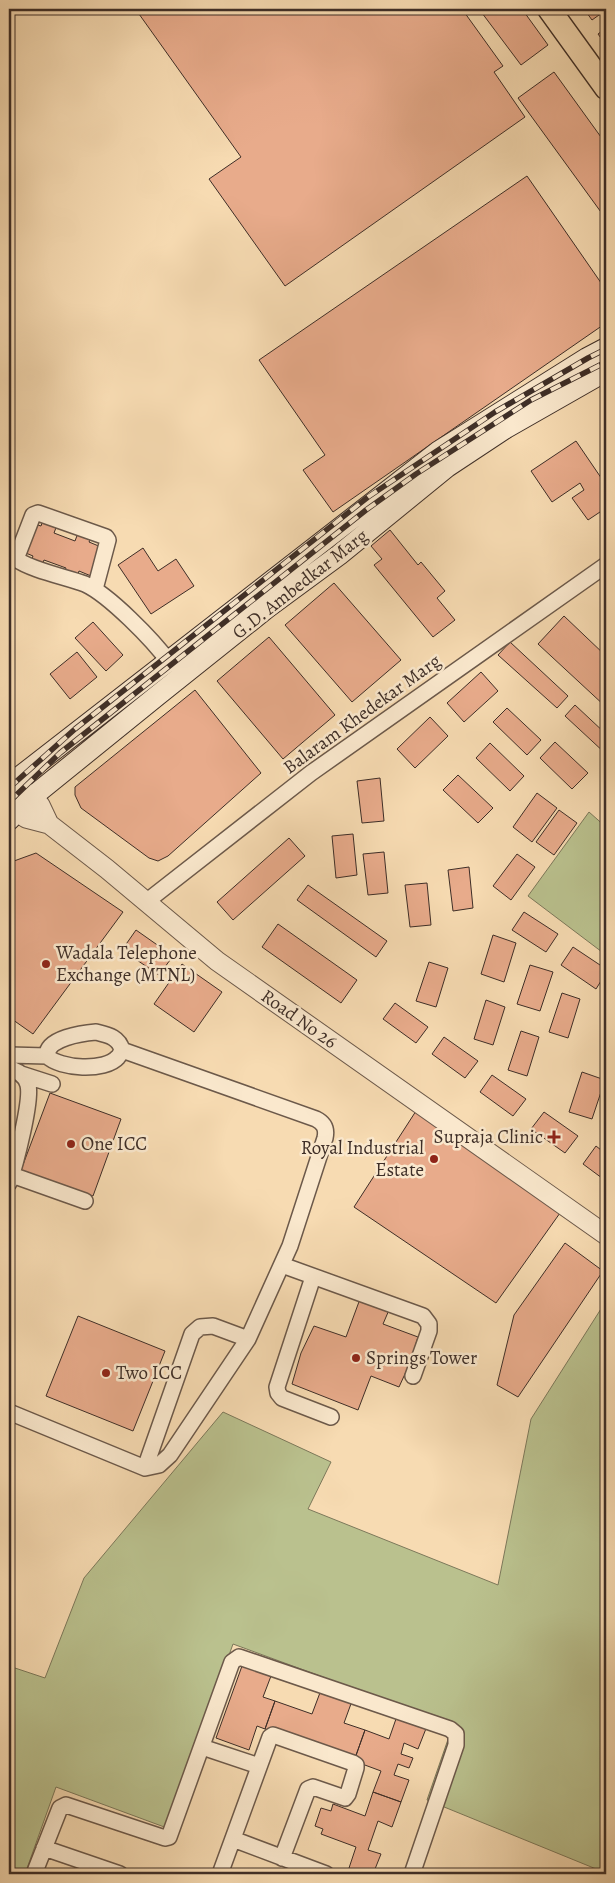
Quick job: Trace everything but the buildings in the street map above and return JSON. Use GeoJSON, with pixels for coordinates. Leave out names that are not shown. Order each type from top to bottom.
{"type":"FeatureCollection","features":[{"type":"Feature","properties":{"kind":"main road"},"geometry":{"type":"LineString","coordinates":[[549,9],[606,88]]}},
{"type":"Feature","properties":{"kind":"main road","name":"G.D. Ambedkar Marg"},"geometry":{"type":"LineString","coordinates":[[355,530],[439,451],[606,348]]}},
{"type":"Feature","properties":{"kind":"main road","name":"G.D. Ambedkar Marg"},"geometry":{"type":"LineString","coordinates":[[10,781],[178,663],[355,530],[506,428],[606,371]]}},
{"type":"Feature","properties":{"kind":"main road","name":"G.D. Ambedkar Marg"},"geometry":{"type":"LineString","coordinates":[[11,813],[32,798],[178,663]]}},
{"type":"Feature","properties":{"kind":"street"},"geometry":{"type":"LineString","coordinates":[[95,590],[108,540],[106,537],[38,513],[33,515],[16,559],[95,590],[158,648],[178,663]]}},
{"type":"Feature","properties":{"kind":"street","name":"Balaram Khedekar Marg"},"geometry":{"type":"LineString","coordinates":[[146,902],[311,773],[606,565]]}},
{"type":"Feature","properties":{"kind":"street","name":"Road No 26"},"geometry":{"type":"LineString","coordinates":[[10,781],[40,805],[49,824],[217,961],[606,1235]]}},
{"type":"Feature","properties":{"kind":"street"},"geometry":{"type":"LineString","coordinates":[[11,813],[49,824]]}},
{"type":"Feature","properties":{"kind":"street"},"geometry":{"type":"LineString","coordinates":[[9,1055],[47,1056],[58,1062],[83,1068],[112,1061],[118,1057],[122,1050],[120,1043],[114,1037],[96,1032],[79,1033],[65,1037],[49,1048],[46,1052],[47,1056]]}},
{"type":"Feature","properties":{"kind":"street"},"geometry":{"type":"LineString","coordinates":[[9,1412],[145,1468],[159,1465],[170,1455],[248,1339],[290,1246],[325,1138],[324,1126],[316,1119],[122,1050]]}},
{"type":"Feature","properties":{"kind":"street"},"geometry":{"type":"LineString","coordinates":[[19,1075],[52,1087]]}},
{"type":"Feature","properties":{"kind":"street"},"geometry":{"type":"LineString","coordinates":[[19,1075],[29,1099],[10,1177],[85,1201]]}},
{"type":"Feature","properties":{"kind":"street"},"geometry":{"type":"LineString","coordinates":[[282,1265],[423,1316],[429,1331],[413,1376]]}},
{"type":"Feature","properties":{"kind":"street"},"geometry":{"type":"LineString","coordinates":[[313,1276],[276,1387],[282,1398],[331,1417]]}},
{"type":"Feature","properties":{"kind":"street"},"geometry":{"type":"LineString","coordinates":[[145,1468],[192,1334],[200,1327],[213,1326],[248,1339]]}},
{"type":"Feature","properties":{"kind":"street"},"geometry":{"type":"LineString","coordinates":[[34,1874],[60,1808],[66,1805],[165,1838],[169,1837],[232,1662],[239,1657],[450,1729],[456,1734],[456,1745],[412,1874]]}},
{"type":"Feature","properties":{"kind":"street"},"geometry":{"type":"LineString","coordinates":[[220,1874],[270,1737],[273,1735],[356,1765],[348,1794],[345,1798],[313,1787],[308,1789],[282,1858]]}},
{"type":"Feature","properties":{"kind":"street"},"geometry":{"type":"LineString","coordinates":[[202,1747],[259,1766]]}},
{"type":"Feature","properties":{"kind":"street"},"geometry":{"type":"LineString","coordinates":[[232,1839],[326,1874]]}},
{"type":"Feature","properties":{"kind":"street"},"geometry":{"type":"LineString","coordinates":[[44,1848],[113,1873]]}},
{"type":"Feature","properties":{"kind":"green space"},"geometry":{"type":"Polygon","coordinates":[[[589,812],[606,827],[606,955],[528,896],[589,812]]]}},
{"type":"Feature","properties":{"kind":"green space"},"geometry":{"type":"Polygon","coordinates":[[[606,1301],[606,1873],[427,1800],[453,1725],[233,1644],[167,1828],[56,1787],[25,1874],[9,1874],[9,1666],[45,1678],[84,1578],[223,1412],[331,1462],[308,1509],[498,1585],[531,1419],[606,1301]]]}},
{"type":"Feature","properties":{"kind":"railway"},"geometry":{"type":"LineString","coordinates":[[9,788],[75,729],[368,497],[495,412],[606,349]]}},
{"type":"Feature","properties":{"kind":"railway"},"geometry":{"type":"LineString","coordinates":[[9,802],[60,753],[366,510],[416,474],[531,400],[606,362]]}},
{"type":"Feature","properties":{"kind":"place","name":"Wadala Telephone Exchange (MTNL)"},"geometry":{"type":"Point","coordinates":[46,964]}},
{"type":"Feature","properties":{"kind":"place","name":"Supraja Clinic"},"geometry":{"type":"Point","coordinates":[554,1137]}},
{"type":"Feature","properties":{"kind":"place","name":"One ICC"},"geometry":{"type":"Point","coordinates":[71,1144]}},
{"type":"Feature","properties":{"kind":"place","name":"Royal Industrial Estate"},"geometry":{"type":"Point","coordinates":[434,1159]}},
{"type":"Feature","properties":{"kind":"place","name":"Springs Tower"},"geometry":{"type":"Point","coordinates":[356,1358]}},
{"type":"Feature","properties":{"kind":"place","name":"Two ICC"},"geometry":{"type":"Point","coordinates":[106,1373]}}]}
